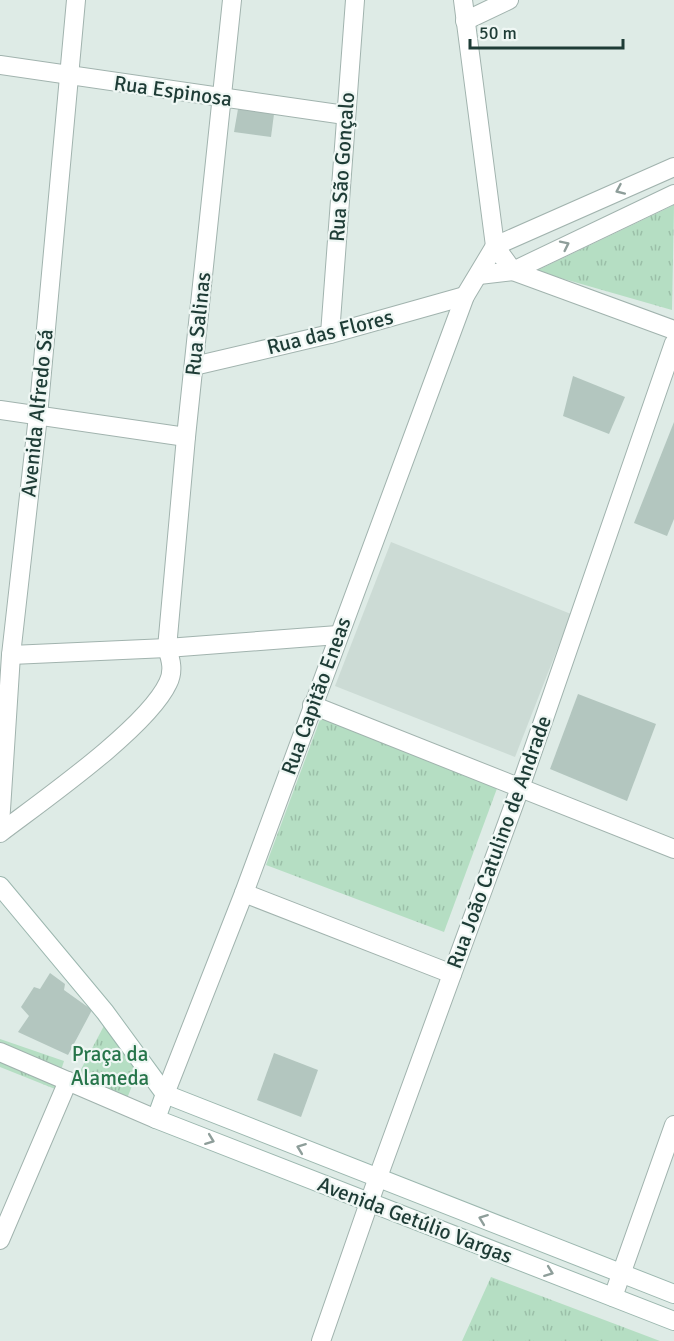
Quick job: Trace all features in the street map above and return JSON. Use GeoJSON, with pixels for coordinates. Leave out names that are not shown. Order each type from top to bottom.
{"type":"FeatureCollection","features":[{"type":"Feature","properties":{"kind":"street","name":"Avenida Alfredo Sá"},"geometry":{"type":"LineString","coordinates":[[0,825],[11,655],[38,416],[76,0]]}},
{"type":"Feature","properties":{"kind":"street","name":"Rua Salinas"},"geometry":{"type":"LineString","coordinates":[[0,833],[133,725],[169,682],[172,672],[167,648],[186,437],[232,0]]}},
{"type":"Feature","properties":{"kind":"street","name":"Rua São Gonçalo"},"geometry":{"type":"LineString","coordinates":[[330,334],[355,0]]}},
{"type":"Feature","properties":{"kind":"street"},"geometry":{"type":"LineString","coordinates":[[463,0],[495,246],[513,271],[674,330]]}},
{"type":"Feature","properties":{"kind":"street"},"geometry":{"type":"LineString","coordinates":[[465,21],[509,0]]}},
{"type":"Feature","properties":{"kind":"street","name":"Rua Espinosa"},"geometry":{"type":"LineString","coordinates":[[0,65],[345,115]]}},
{"type":"Feature","properties":{"kind":"street"},"geometry":{"type":"LineString","coordinates":[[495,246],[674,167]]}},
{"type":"Feature","properties":{"kind":"street"},"geometry":{"type":"LineString","coordinates":[[479,275],[513,271],[674,194]]}},
{"type":"Feature","properties":{"kind":"street","name":"Rua Capitão Eneas"},"geometry":{"type":"LineString","coordinates":[[156,1119],[244,893],[465,296],[495,246]]}},
{"type":"Feature","properties":{"kind":"street","name":"Rua das Flores"},"geometry":{"type":"LineString","coordinates":[[194,366],[330,334],[465,296]]}},
{"type":"Feature","properties":{"kind":"street","name":"Rua João Catulino de Andrade"},"geometry":{"type":"LineString","coordinates":[[321,1341],[378,1177],[520,788],[674,343]]}},
{"type":"Feature","properties":{"kind":"street"},"geometry":{"type":"LineString","coordinates":[[0,410],[186,437]]}},
{"type":"Feature","properties":{"kind":"street"},"geometry":{"type":"LineString","coordinates":[[11,655],[167,648],[338,635]]}},
{"type":"Feature","properties":{"kind":"street"},"geometry":{"type":"LineString","coordinates":[[312,705],[674,849]]}},
{"type":"Feature","properties":{"kind":"street"},"geometry":{"type":"LineString","coordinates":[[0,886],[105,1012],[165,1094]]}},
{"type":"Feature","properties":{"kind":"street"},"geometry":{"type":"LineString","coordinates":[[244,893],[452,974]]}},
{"type":"Feature","properties":{"kind":"street","name":"Avenida Getúlio Vargas"},"geometry":{"type":"LineString","coordinates":[[0,1053],[156,1119],[674,1321]]}},
{"type":"Feature","properties":{"kind":"street"},"geometry":{"type":"LineString","coordinates":[[0,1240],[68,1081]]}},
{"type":"Feature","properties":{"kind":"street","name":"Avenida Getúlio Vargas"},"geometry":{"type":"LineString","coordinates":[[165,1094],[674,1294]]}},
{"type":"Feature","properties":{"kind":"street"},"geometry":{"type":"LineString","coordinates":[[613,1297],[674,1125]]}},
{"type":"Feature","properties":{"kind":"shaded area"},"geometry":{"type":"Polygon","coordinates":[[[391,542],[571,614],[515,757],[335,686],[391,542]]]}},
{"type":"Feature","properties":{"kind":"green space"},"geometry":{"type":"Polygon","coordinates":[[[674,205],[672,310],[536,271],[674,205]]]}},
{"type":"Feature","properties":{"kind":"green space"},"geometry":{"type":"Polygon","coordinates":[[[321,717],[499,783],[444,932],[266,865],[321,717]]]}},
{"type":"Feature","properties":{"kind":"green space","name":"Praça da Alameda"},"geometry":{"type":"Polygon","coordinates":[[[107,1020],[140,1066],[126,1101],[77,1077],[107,1020]]]}},
{"type":"Feature","properties":{"kind":"green space"},"geometry":{"type":"Polygon","coordinates":[[[0,1039],[64,1061],[55,1089],[0,1067],[0,1039]]]}},
{"type":"Feature","properties":{"kind":"green space"},"geometry":{"type":"Polygon","coordinates":[[[491,1277],[660,1341],[462,1341],[491,1277]]]}},
{"type":"Feature","properties":{"kind":"building"},"geometry":{"type":"Polygon","coordinates":[[[238,109],[274,114],[271,137],[234,132],[238,109]]]}},
{"type":"Feature","properties":{"kind":"building"},"geometry":{"type":"Polygon","coordinates":[[[573,376],[625,397],[609,434],[563,416],[573,376]]]}},
{"type":"Feature","properties":{"kind":"building"},"geometry":{"type":"Polygon","coordinates":[[[674,422],[674,519],[667,536],[634,523],[674,422]]]}},
{"type":"Feature","properties":{"kind":"building"},"geometry":{"type":"Polygon","coordinates":[[[578,694],[656,724],[627,801],[550,769],[578,694]]]}},
{"type":"Feature","properties":{"kind":"building"},"geometry":{"type":"Polygon","coordinates":[[[50,973],[65,984],[64,990],[92,1010],[68,1055],[18,1032],[29,1016],[21,1007],[34,987],[40,989],[50,973]]]}},
{"type":"Feature","properties":{"kind":"building"},"geometry":{"type":"Polygon","coordinates":[[[274,1053],[318,1070],[301,1117],[257,1100],[274,1053]]]}}]}
